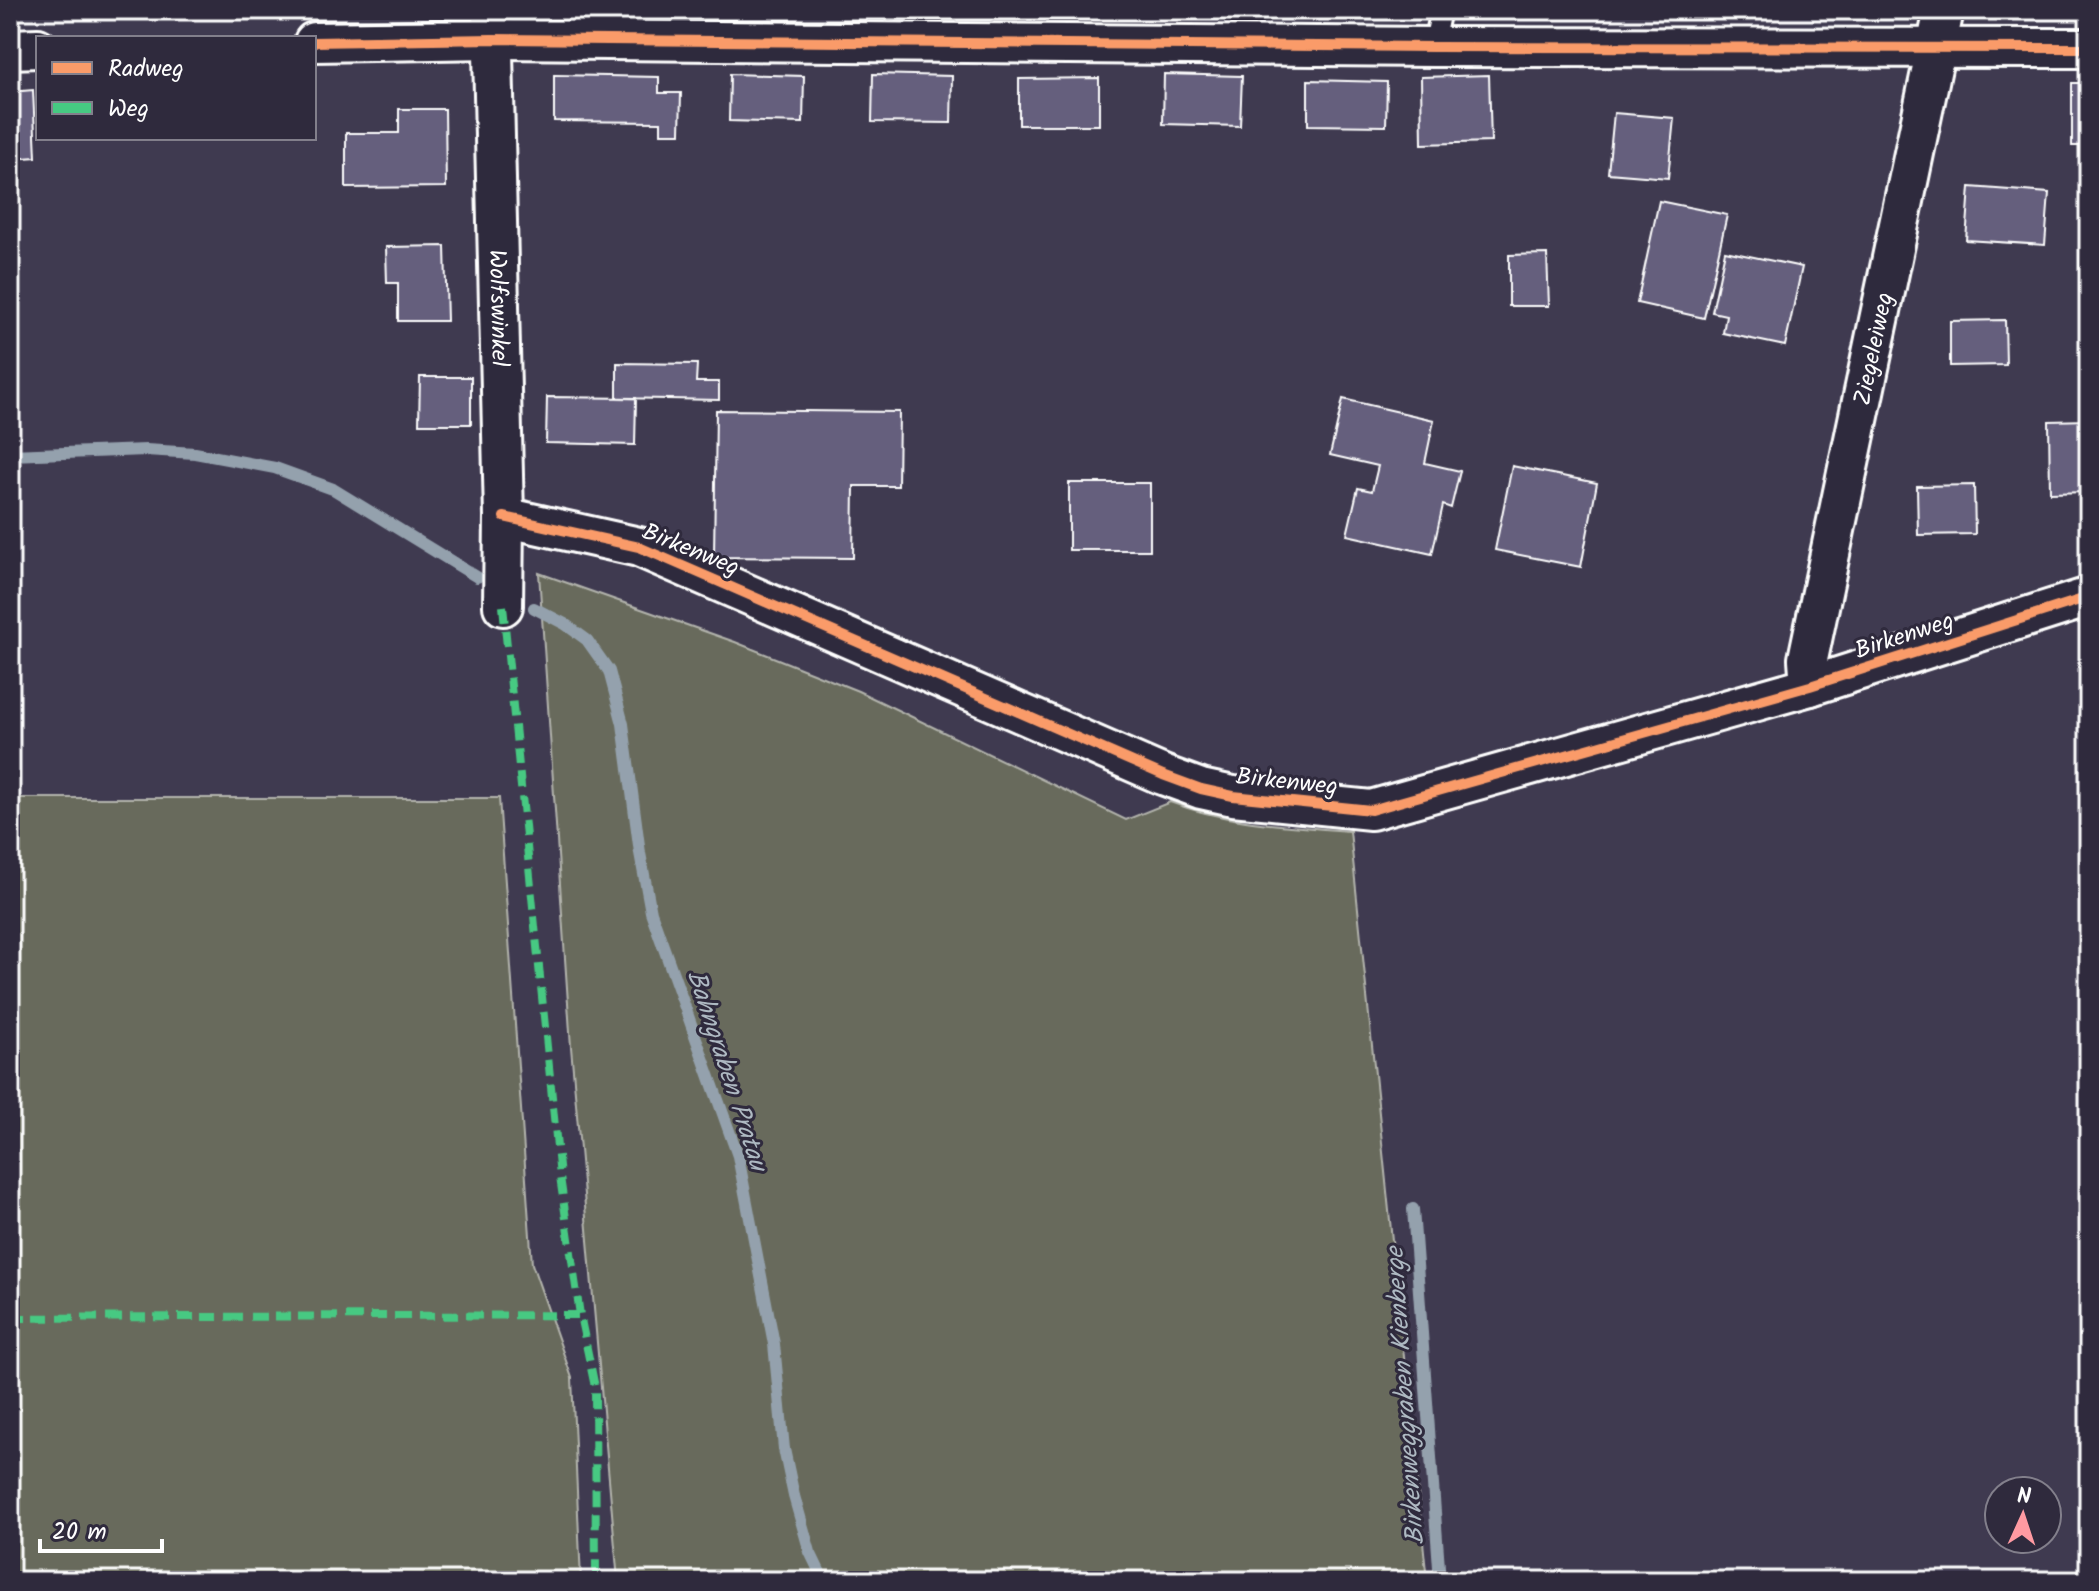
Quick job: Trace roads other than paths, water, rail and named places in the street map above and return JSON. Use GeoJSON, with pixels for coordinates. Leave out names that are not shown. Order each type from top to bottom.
{"type":"FeatureCollection","features":[{"type":"Feature","properties":{"kind":"street"},"geometry":{"type":"LineString","coordinates":[[316,42],[492,24],[1433,47],[1941,28],[2089,48]]}},
{"type":"Feature","properties":{"kind":"street","name":"Wolfswinkel"},"geometry":{"type":"LineString","coordinates":[[492,24],[504,517],[503,606]]}},
{"type":"Feature","properties":{"kind":"street","name":"Ziegeleiweg"},"geometry":{"type":"LineString","coordinates":[[1810,686],[1808,659],[1941,28]]}},
{"type":"Feature","properties":{"kind":"street"},"geometry":{"type":"LineString","coordinates":[[10,49],[36,48]]}},
{"type":"Feature","properties":{"kind":"street","name":"Birkenweg"},"geometry":{"type":"LineString","coordinates":[[504,517],[639,547],[1201,789],[1265,801],[1371,810],[1810,686],[2089,597]]}},
{"type":"Feature","properties":{"kind":"lane"},"geometry":{"type":"LineString","coordinates":[[1433,47],[1441,10]]}},
{"type":"Feature","properties":{"kind":"waterway","name":"Bahngraben Pratau"},"geometry":{"type":"LineString","coordinates":[[10,455],[146,450],[195,453],[275,468],[333,489],[477,577]]}},
{"type":"Feature","properties":{"kind":"waterway","name":"Bahngraben Pratau"},"geometry":{"type":"LineString","coordinates":[[534,608],[587,640],[609,671],[623,724],[651,912],[738,1156],[774,1344],[784,1449],[810,1552],[824,1581]]}},
{"type":"Feature","properties":{"kind":"waterway","name":"Birkenweggraben Kienberge"},"geometry":{"type":"LineString","coordinates":[[1413,1209],[1440,1581]]}}]}
